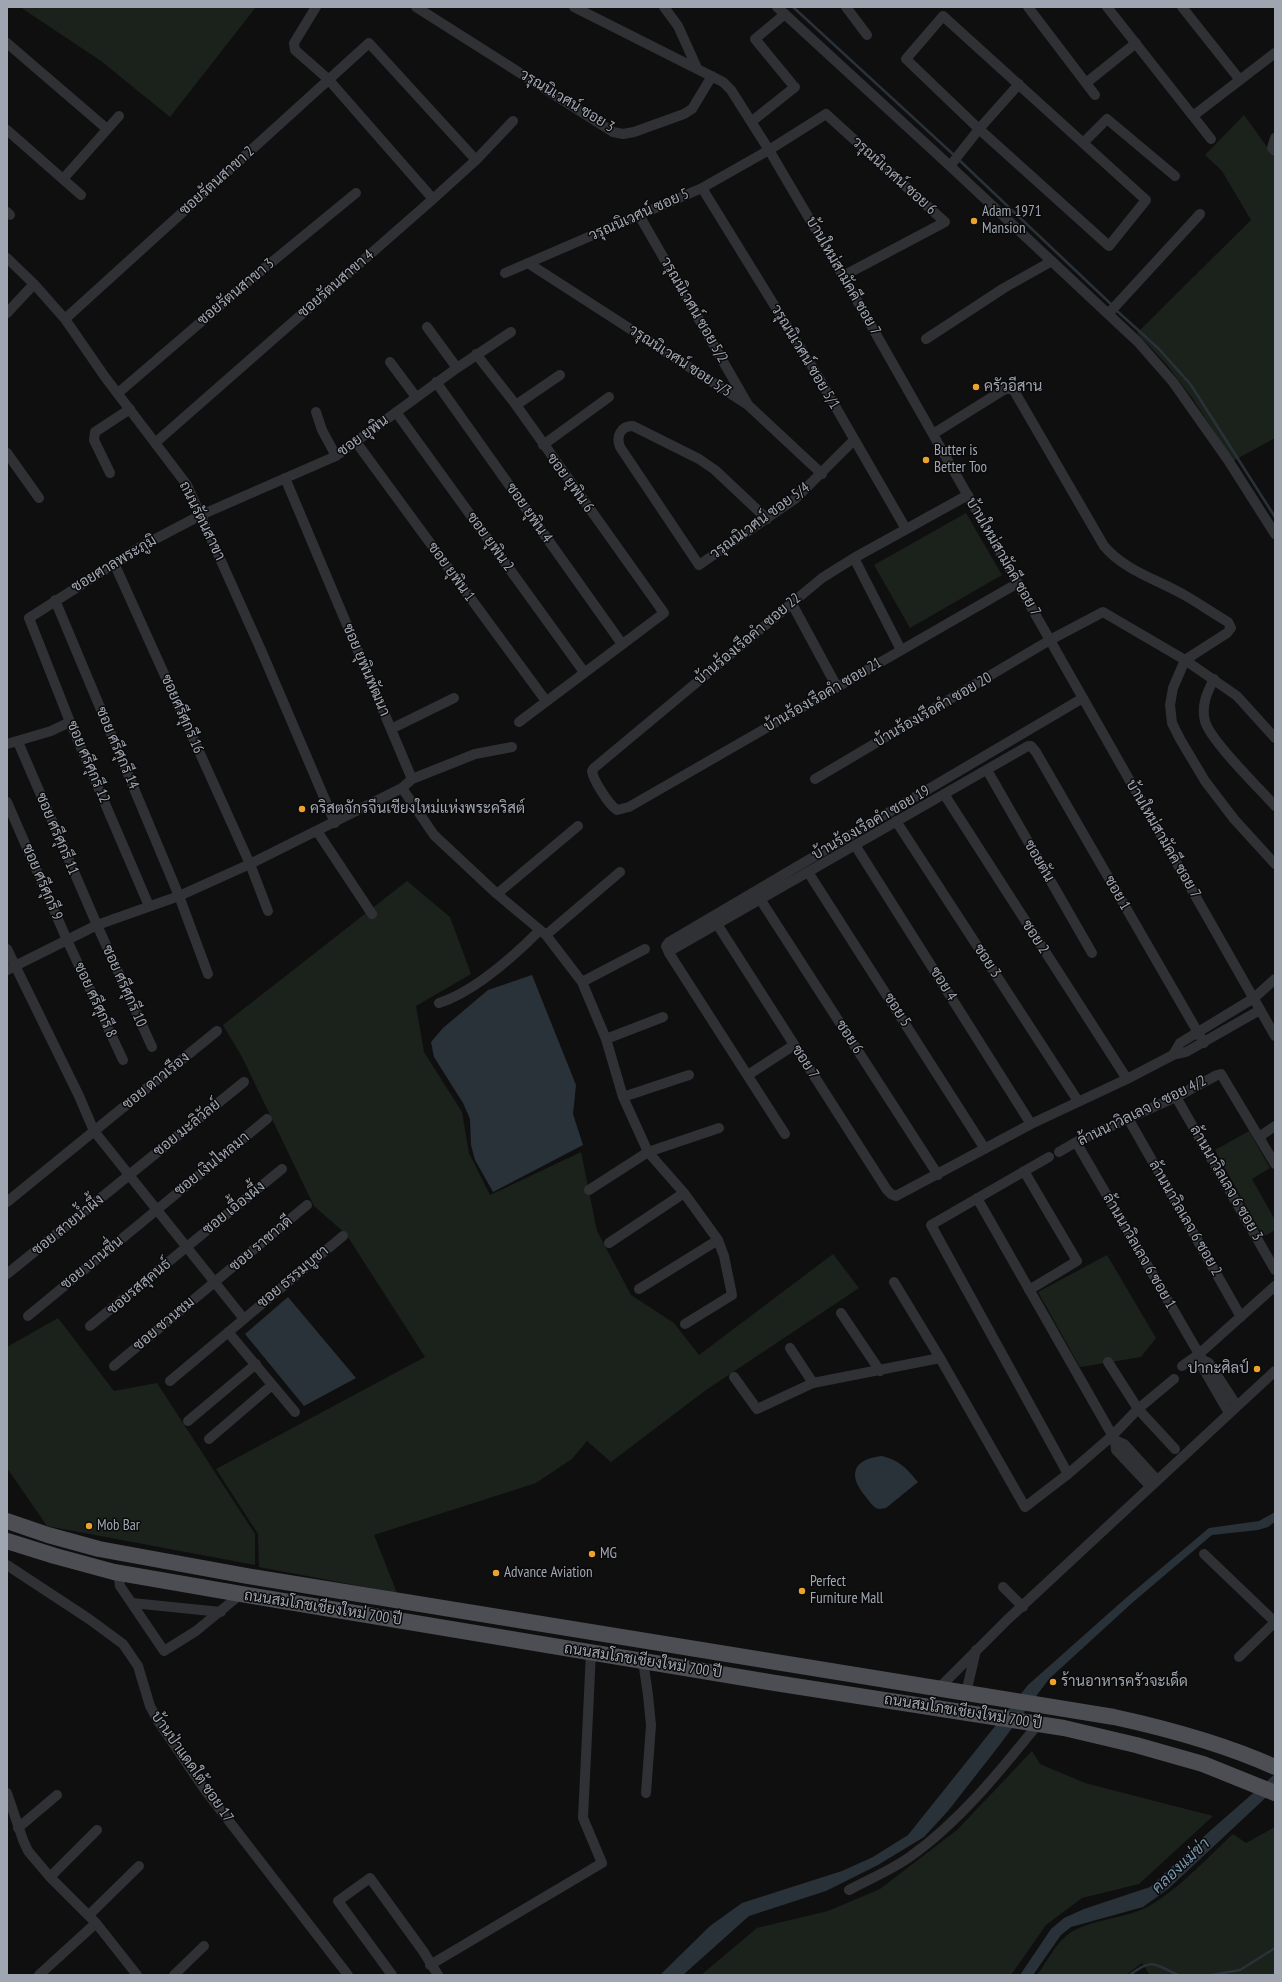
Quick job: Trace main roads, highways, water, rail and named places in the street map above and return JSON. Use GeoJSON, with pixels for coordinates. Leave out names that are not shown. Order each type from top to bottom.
{"type":"FeatureCollection","features":[{"type":"Feature","properties":{"kind":"main road","name":"ถนนสมโภชเชียงใหม่ 700 ปี"},"geometry":{"type":"LineString","coordinates":[[7,1521],[48,1535],[99,1549],[247,1576],[1044,1705],[1157,1727],[1251,1756],[1275,1767]]}},
{"type":"Feature","properties":{"kind":"main road","name":"ถนนสมโภชเชียงใหม่ 700 ปี"},"geometry":{"type":"LineString","coordinates":[[7,1541],[55,1556],[118,1572],[241,1594],[988,1717],[1064,1728],[1136,1745],[1203,1764],[1234,1775],[1275,1793]]}},
{"type":"Feature","properties":{"kind":"water"},"geometry":{"type":"Polygon","coordinates":[[[532,975],[576,1085],[573,1114],[583,1145],[493,1192],[475,1160],[471,1145],[470,1119],[463,1103],[434,1057],[431,1042],[443,1028],[488,990],[532,975]]]}},
{"type":"Feature","properties":{"kind":"water"},"geometry":{"type":"Polygon","coordinates":[[[288,1297],[356,1378],[304,1406],[245,1334],[288,1297]]]}},
{"type":"Feature","properties":{"kind":"water"},"geometry":{"type":"Polygon","coordinates":[[[882,1456],[899,1463],[918,1482],[886,1508],[878,1509],[860,1489],[856,1482],[855,1475],[859,1464],[872,1458],[882,1456]]]}},
{"type":"Feature","properties":{"kind":"water"},"geometry":{"type":"Polygon","coordinates":[[[1275,1512],[1275,1522],[1268,1527],[1258,1530],[1212,1535],[1132,1603],[1049,1679],[948,1811],[924,1837],[878,1865],[826,1891],[749,1916],[683,1975],[660,1975],[710,1926],[742,1903],[842,1871],[873,1857],[908,1835],[1028,1685],[1127,1597],[1209,1528],[1259,1521],[1275,1512]]]}},
{"type":"Feature","properties":{"kind":"water","name":"คลองแม่ข่า"},"geometry":{"type":"Polygon","coordinates":[[[1275,1774],[1275,1789],[1168,1889],[1143,1907],[1071,1927],[1061,1935],[1033,1975],[1020,1975],[1051,1929],[1064,1918],[1084,1909],[1150,1887],[1211,1830],[1275,1774]]]}},
{"type":"Feature","properties":{"kind":"waterway"},"geometry":{"type":"LineString","coordinates":[[793,7],[955,156]]}},
{"type":"Feature","properties":{"kind":"waterway"},"geometry":{"type":"LineString","coordinates":[[958,159],[1113,306]]}},
{"type":"Feature","properties":{"kind":"waterway"},"geometry":{"type":"LineString","coordinates":[[1116,310],[1159,349],[1191,385],[1275,517]]}},
{"type":"Feature","properties":{"kind":"waterway"},"geometry":{"type":"LineString","coordinates":[[1212,1975],[1240,1970],[1275,1948]]}},
{"type":"Feature","properties":{"kind":"waterway"},"geometry":{"type":"LineString","coordinates":[[1130,1975],[1149,1964],[1154,1964],[1178,1975]]}},
{"type":"Feature","properties":{"kind":"place","name":"Adam 1971 Mansion"},"geometry":{"type":"Point","coordinates":[974,221]}},
{"type":"Feature","properties":{"kind":"place","name":"ครัวอีสาน"},"geometry":{"type":"Point","coordinates":[976,387]}},
{"type":"Feature","properties":{"kind":"place","name":"Butter is Better Too"},"geometry":{"type":"Point","coordinates":[926,460]}},
{"type":"Feature","properties":{"kind":"place","name":"คริสตจักรจีนเชียงใหม่แห่งพระคริสต์"},"geometry":{"type":"Point","coordinates":[302,809]}},
{"type":"Feature","properties":{"kind":"place","name":"ปากะศิลป์"},"geometry":{"type":"Point","coordinates":[1257,1369]}},
{"type":"Feature","properties":{"kind":"place","name":"Mob Bar"},"geometry":{"type":"Point","coordinates":[89,1526]}},
{"type":"Feature","properties":{"kind":"place","name":"MG"},"geometry":{"type":"Point","coordinates":[592,1554]}},
{"type":"Feature","properties":{"kind":"place","name":"Advance Aviation"},"geometry":{"type":"Point","coordinates":[496,1573]}},
{"type":"Feature","properties":{"kind":"place","name":"Perfect Furniture Mall"},"geometry":{"type":"Point","coordinates":[802,1591]}},
{"type":"Feature","properties":{"kind":"place","name":"ร้านอาหารครัวจะเด็ด"},"geometry":{"type":"Point","coordinates":[1053,1682]}}]}
